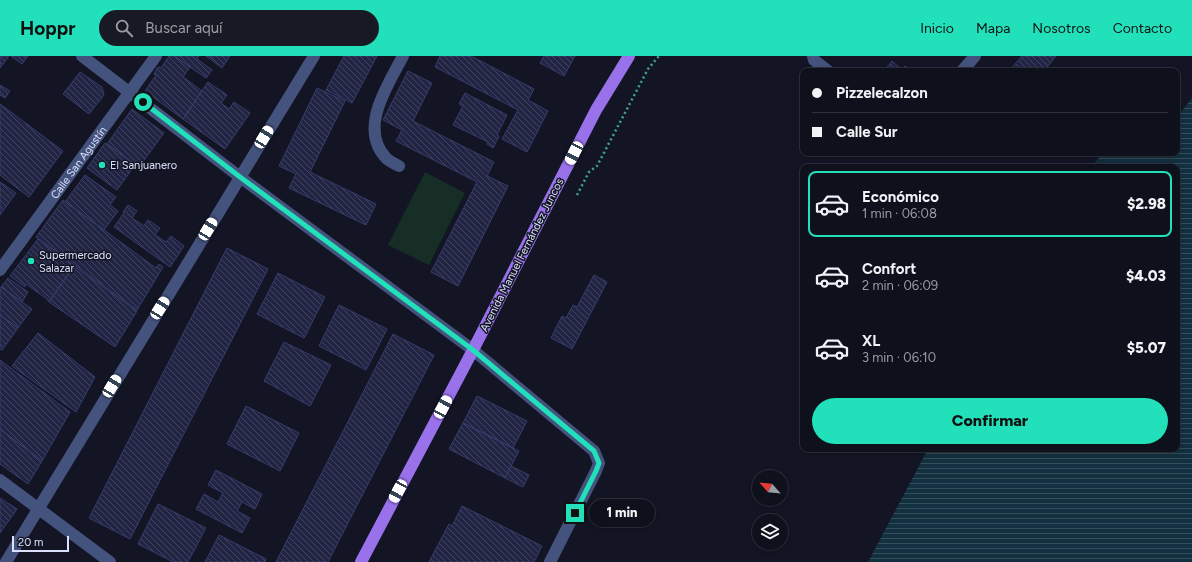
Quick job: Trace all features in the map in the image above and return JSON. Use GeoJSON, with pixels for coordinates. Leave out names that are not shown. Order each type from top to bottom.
{"type":"FeatureCollection","features":[{"type":"Feature","properties":{"kind":"main road","name":"Avenida Manuel Fernández Juncos"},"geometry":{"type":"LineString","coordinates":[[361,562],[473,350],[596,110],[629,56]]}},
{"type":"Feature","properties":{"kind":"street"},"geometry":{"type":"LineString","coordinates":[[82,56],[131,92],[240,177],[473,350],[594,451],[599,463],[596,471],[550,562]]}},
{"type":"Feature","properties":{"kind":"street","name":"Calle San Agustín"},"geometry":{"type":"LineString","coordinates":[[0,270],[156,56]]}},
{"type":"Feature","properties":{"kind":"street"},"geometry":{"type":"LineString","coordinates":[[6,562],[314,56]]}},
{"type":"Feature","properties":{"kind":"street"},"geometry":{"type":"LineString","coordinates":[[399,166],[387,159],[378,145],[375,133],[375,121],[382,97],[403,56]]}},
{"type":"Feature","properties":{"kind":"street"},"geometry":{"type":"LineString","coordinates":[[813,56],[814,60],[824,68]]}},
{"type":"Feature","properties":{"kind":"street"},"geometry":{"type":"LineString","coordinates":[[965,68],[975,56]]}},
{"type":"Feature","properties":{"kind":"street"},"geometry":{"type":"LineString","coordinates":[[0,480],[110,562]]}},
{"type":"Feature","properties":{"kind":"path"},"geometry":{"type":"LineString","coordinates":[[576,195],[589,172],[597,166],[648,68],[659,56]]}},
{"type":"Feature","properties":{"kind":"green space"},"geometry":{"type":"Polygon","coordinates":[[[425,172],[465,193],[429,265],[388,245],[425,172]]]}},
{"type":"Feature","properties":{"kind":"water"},"geometry":{"type":"Polygon","coordinates":[[[1192,98],[1192,562],[868,562],[926,452],[1180,452],[1180,164],[1094,164],[1100,156],[1180,156],[1180,113],[1192,98]]]}},
{"type":"Feature","properties":{"kind":"building"},"geometry":{"type":"Polygon","coordinates":[[[0,56],[9,56],[0,68],[0,56]]]}},
{"type":"Feature","properties":{"kind":"building"},"geometry":{"type":"Polygon","coordinates":[[[11,56],[28,56],[22,64],[11,56]]]}},
{"type":"Feature","properties":{"kind":"building"},"geometry":{"type":"Polygon","coordinates":[[[169,56],[174,56],[190,67],[183,77],[202,91],[183,119],[145,91],[156,75],[154,74],[158,67],[161,68],[169,56]]]}},
{"type":"Feature","properties":{"kind":"building"},"geometry":{"type":"Polygon","coordinates":[[[174,56],[199,56],[197,59],[212,70],[206,78],[174,56]]]}},
{"type":"Feature","properties":{"kind":"building"},"geometry":{"type":"Polygon","coordinates":[[[206,56],[230,56],[222,68],[206,56]]]}},
{"type":"Feature","properties":{"kind":"building"},"geometry":{"type":"Polygon","coordinates":[[[344,56],[377,56],[352,103],[326,90],[344,56]]]}},
{"type":"Feature","properties":{"kind":"building"},"geometry":{"type":"Polygon","coordinates":[[[440,56],[471,56],[534,89],[528,100],[548,111],[527,152],[502,139],[518,110],[435,67],[440,56]]]}},
{"type":"Feature","properties":{"kind":"building"},"geometry":{"type":"Polygon","coordinates":[[[544,56],[575,56],[564,76],[540,63],[544,56]]]}},
{"type":"Feature","properties":{"kind":"building"},"geometry":{"type":"Polygon","coordinates":[[[1022,56],[1056,56],[1046,68],[1012,68],[1022,56]]]}},
{"type":"Feature","properties":{"kind":"building"},"geometry":{"type":"Polygon","coordinates":[[[892,61],[900,68],[886,68],[892,61]]]}},
{"type":"Feature","properties":{"kind":"building"},"geometry":{"type":"Polygon","coordinates":[[[408,71],[432,83],[413,121],[494,162],[487,176],[508,186],[458,286],[431,272],[477,182],[396,141],[402,130],[383,120],[408,71]]]}},
{"type":"Feature","properties":{"kind":"building"},"geometry":{"type":"Polygon","coordinates":[[[80,72],[102,87],[104,95],[89,114],[63,94],[80,72]]]}},
{"type":"Feature","properties":{"kind":"building"},"geometry":{"type":"Polygon","coordinates":[[[208,82],[227,95],[221,103],[229,109],[234,102],[250,113],[225,149],[183,119],[208,82]]]}},
{"type":"Feature","properties":{"kind":"building"},"geometry":{"type":"Polygon","coordinates":[[[0,85],[10,91],[5,98],[0,95],[0,85]]]}},
{"type":"Feature","properties":{"kind":"building"},"geometry":{"type":"Polygon","coordinates":[[[317,88],[345,101],[310,172],[376,204],[366,225],[289,188],[296,174],[279,166],[317,88]]]}},
{"type":"Feature","properties":{"kind":"building"},"geometry":{"type":"Polygon","coordinates":[[[465,93],[507,115],[497,135],[499,136],[493,148],[487,144],[488,142],[453,125],[463,106],[459,104],[465,93]]]}},
{"type":"Feature","properties":{"kind":"building"},"geometry":{"type":"Polygon","coordinates":[[[0,104],[63,151],[29,197],[0,175],[0,104]]]}},
{"type":"Feature","properties":{"kind":"building"},"geometry":{"type":"Polygon","coordinates":[[[132,109],[164,133],[139,167],[107,144],[132,109]]]}},
{"type":"Feature","properties":{"kind":"building"},"geometry":{"type":"Polygon","coordinates":[[[105,143],[135,165],[117,190],[87,168],[105,143]]]}},
{"type":"Feature","properties":{"kind":"building"},"geometry":{"type":"Polygon","coordinates":[[[85,175],[116,197],[110,205],[118,211],[104,230],[65,202],[85,175]]]}},
{"type":"Feature","properties":{"kind":"building"},"geometry":{"type":"Polygon","coordinates":[[[0,182],[16,193],[0,215],[0,182]]]}},
{"type":"Feature","properties":{"kind":"building"},"geometry":{"type":"Polygon","coordinates":[[[63,200],[156,268],[159,264],[163,267],[137,310],[36,237],[63,200]]]}},
{"type":"Feature","properties":{"kind":"building"},"geometry":{"type":"Polygon","coordinates":[[[128,205],[137,211],[132,218],[144,226],[148,220],[160,228],[155,235],[166,242],[171,236],[184,246],[170,267],[114,227],[128,205]]]}},
{"type":"Feature","properties":{"kind":"building"},"geometry":{"type":"Polygon","coordinates":[[[38,239],[74,266],[49,302],[26,284],[25,287],[10,276],[38,239]]]}},
{"type":"Feature","properties":{"kind":"building"},"geometry":{"type":"Polygon","coordinates":[[[227,248],[268,269],[130,539],[89,518],[227,248]]]}},
{"type":"Feature","properties":{"kind":"building"},"geometry":{"type":"Polygon","coordinates":[[[74,266],[137,311],[115,347],[49,302],[74,266]]]}},
{"type":"Feature","properties":{"kind":"building"},"geometry":{"type":"Polygon","coordinates":[[[278,273],[325,297],[304,338],[257,314],[278,273]]]}},
{"type":"Feature","properties":{"kind":"building"},"geometry":{"type":"Polygon","coordinates":[[[594,275],[607,282],[572,349],[551,338],[562,316],[566,318],[573,305],[577,307],[594,275]]]}},
{"type":"Feature","properties":{"kind":"building"},"geometry":{"type":"Polygon","coordinates":[[[8,278],[28,292],[22,302],[1,287],[8,278]]]}},
{"type":"Feature","properties":{"kind":"building"},"geometry":{"type":"Polygon","coordinates":[[[1,287],[32,309],[18,328],[0,315],[1,287]]]}},
{"type":"Feature","properties":{"kind":"building"},"geometry":{"type":"Polygon","coordinates":[[[339,305],[387,329],[366,370],[319,346],[339,305]]]}},
{"type":"Feature","properties":{"kind":"building"},"geometry":{"type":"Polygon","coordinates":[[[0,315],[18,328],[2,350],[0,349],[0,315]]]}},
{"type":"Feature","properties":{"kind":"building"},"geometry":{"type":"Polygon","coordinates":[[[38,333],[95,377],[76,412],[12,366],[38,333]]]}},
{"type":"Feature","properties":{"kind":"building"},"geometry":{"type":"Polygon","coordinates":[[[393,334],[434,355],[328,562],[276,562],[393,334]]]}},
{"type":"Feature","properties":{"kind":"building"},"geometry":{"type":"Polygon","coordinates":[[[284,342],[331,365],[310,406],[264,381],[284,342]]]}},
{"type":"Feature","properties":{"kind":"building"},"geometry":{"type":"Polygon","coordinates":[[[0,360],[70,412],[42,461],[0,429],[0,360]]]}},
{"type":"Feature","properties":{"kind":"building"},"geometry":{"type":"Polygon","coordinates":[[[477,396],[527,421],[513,448],[463,423],[477,396]]]}},
{"type":"Feature","properties":{"kind":"building"},"geometry":{"type":"Polygon","coordinates":[[[246,406],[299,433],[280,471],[227,444],[246,406]]]}},
{"type":"Feature","properties":{"kind":"building"},"geometry":{"type":"Polygon","coordinates":[[[463,423],[519,451],[505,478],[449,449],[463,423]]]}},
{"type":"Feature","properties":{"kind":"building"},"geometry":{"type":"Polygon","coordinates":[[[0,429],[42,461],[28,484],[0,464],[0,429]]]}},
{"type":"Feature","properties":{"kind":"building"},"geometry":{"type":"Polygon","coordinates":[[[511,466],[529,475],[523,487],[505,478],[511,466]]]}},
{"type":"Feature","properties":{"kind":"building"},"geometry":{"type":"Polygon","coordinates":[[[216,470],[262,494],[255,509],[242,502],[237,511],[250,518],[242,533],[196,509],[204,494],[218,502],[223,493],[208,485],[216,470]]]}},
{"type":"Feature","properties":{"kind":"building"},"geometry":{"type":"Polygon","coordinates":[[[0,498],[17,509],[0,533],[0,498]]]}},
{"type":"Feature","properties":{"kind":"building"},"geometry":{"type":"Polygon","coordinates":[[[158,504],[206,528],[188,562],[173,562],[138,544],[158,504]]]}},
{"type":"Feature","properties":{"kind":"building"},"geometry":{"type":"Polygon","coordinates":[[[462,506],[542,546],[534,562],[429,562],[449,524],[452,526],[462,506]]]}},
{"type":"Feature","properties":{"kind":"building"},"geometry":{"type":"Polygon","coordinates":[[[219,535],[266,559],[265,562],[205,562],[219,535]]]}},
{"type":"Feature","properties":{"kind":"place","name":"El Sanjuanero"},"geometry":{"type":"Point","coordinates":[102,165]}},
{"type":"Feature","properties":{"kind":"place","name":"Supermercado Salazar"},"geometry":{"type":"Point","coordinates":[31,261]}},
{"type":"Feature","properties":{"kind":"route"},"geometry":{"type":"LineString","coordinates":[[143,102],[360,268],[473,350],[594,451],[599,463],[575,513]]}}]}
